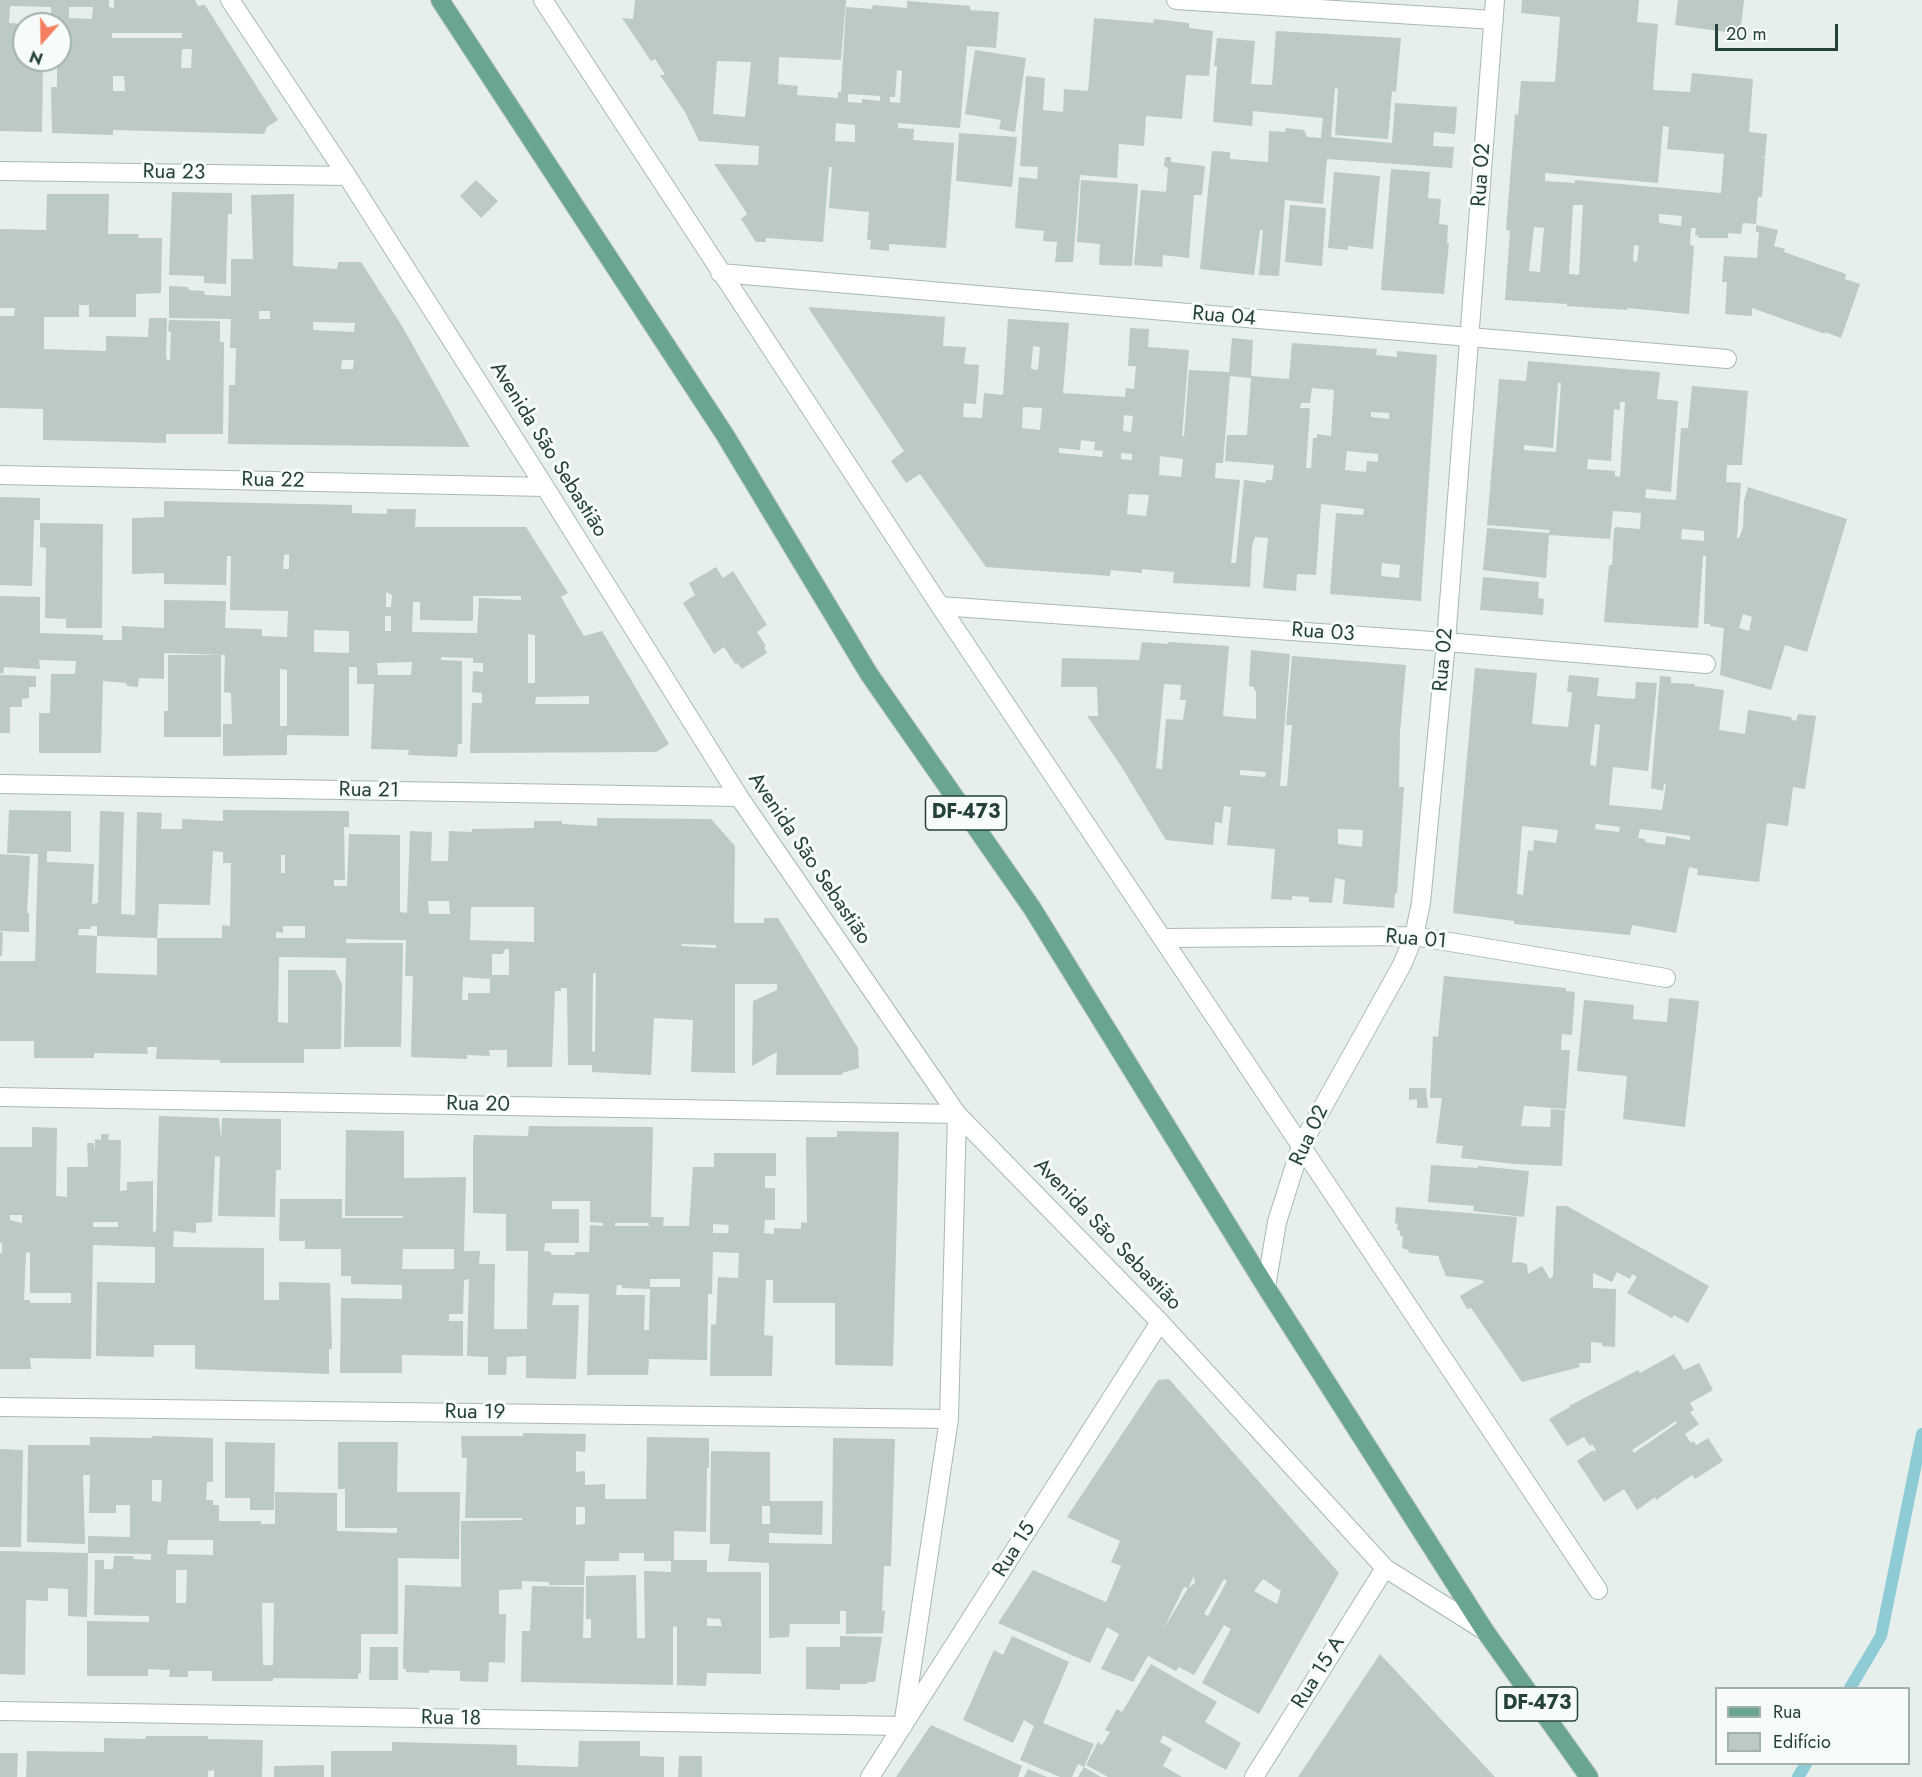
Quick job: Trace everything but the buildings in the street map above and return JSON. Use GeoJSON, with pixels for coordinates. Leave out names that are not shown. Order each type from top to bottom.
{"type":"FeatureCollection","features":[{"type":"Feature","properties":{"kind":"main road","name":"Avenida São Sebastião"},"geometry":{"type":"LineString","coordinates":[[440,0],[725,435],[869,674],[1032,908],[1266,1287],[1485,1632],[1589,1777]]}},
{"type":"Feature","properties":{"kind":"street","name":"Avenida São Sebastião"},"geometry":{"type":"LineString","coordinates":[[230,0],[347,176],[739,797],[957,1114],[1161,1322],[1385,1568],[1485,1632]]}},
{"type":"Feature","properties":{"kind":"street"},"geometry":{"type":"LineString","coordinates":[[543,0],[940,606],[1598,1590]]}},
{"type":"Feature","properties":{"kind":"street"},"geometry":{"type":"LineString","coordinates":[[1176,0],[1494,20]]}},
{"type":"Feature","properties":{"kind":"street","name":"Rua 02"},"geometry":{"type":"LineString","coordinates":[[1266,1287],[1277,1221],[1301,1146],[1402,965],[1414,936],[1421,903],[1446,642],[1495,0]]}},
{"type":"Feature","properties":{"kind":"street","name":"Rua 23"},"geometry":{"type":"LineString","coordinates":[[0,171],[347,176]]}},
{"type":"Feature","properties":{"kind":"street","name":"Rua 04"},"geometry":{"type":"LineString","coordinates":[[720,273],[1727,360]]}},
{"type":"Feature","properties":{"kind":"street","name":"Rua 22"},"geometry":{"type":"LineString","coordinates":[[0,475],[545,487]]}},
{"type":"Feature","properties":{"kind":"street","name":"Rua 03"},"geometry":{"type":"LineString","coordinates":[[940,606],[1446,642],[1706,664]]}},
{"type":"Feature","properties":{"kind":"street","name":"Rua 21"},"geometry":{"type":"LineString","coordinates":[[0,784],[739,797]]}},
{"type":"Feature","properties":{"kind":"street","name":"Rua 01"},"geometry":{"type":"LineString","coordinates":[[1162,938],[1414,936],[1666,978]]}},
{"type":"Feature","properties":{"kind":"street","name":"Rua 20"},"geometry":{"type":"LineString","coordinates":[[0,1097],[957,1114]]}},
{"type":"Feature","properties":{"kind":"street"},"geometry":{"type":"LineString","coordinates":[[903,1726],[949,1419],[957,1114]]}},
{"type":"Feature","properties":{"kind":"street","name":"Rua 15"},"geometry":{"type":"LineString","coordinates":[[870,1777],[1161,1322]]}},
{"type":"Feature","properties":{"kind":"street","name":"Rua 19"},"geometry":{"type":"LineString","coordinates":[[0,1407],[949,1419]]}},
{"type":"Feature","properties":{"kind":"street","name":"Rua 15 A"},"geometry":{"type":"LineString","coordinates":[[1254,1777],[1385,1568]]}},
{"type":"Feature","properties":{"kind":"street","name":"Rua 18"},"geometry":{"type":"LineString","coordinates":[[0,1711],[903,1726]]}},
{"type":"Feature","properties":{"kind":"waterway"},"geometry":{"type":"LineString","coordinates":[[1851,1687],[1881,1636],[1922,1434]]}},
{"type":"Feature","properties":{"kind":"waterway"},"geometry":{"type":"LineString","coordinates":[[1798,1777],[1805,1765]]}}]}
